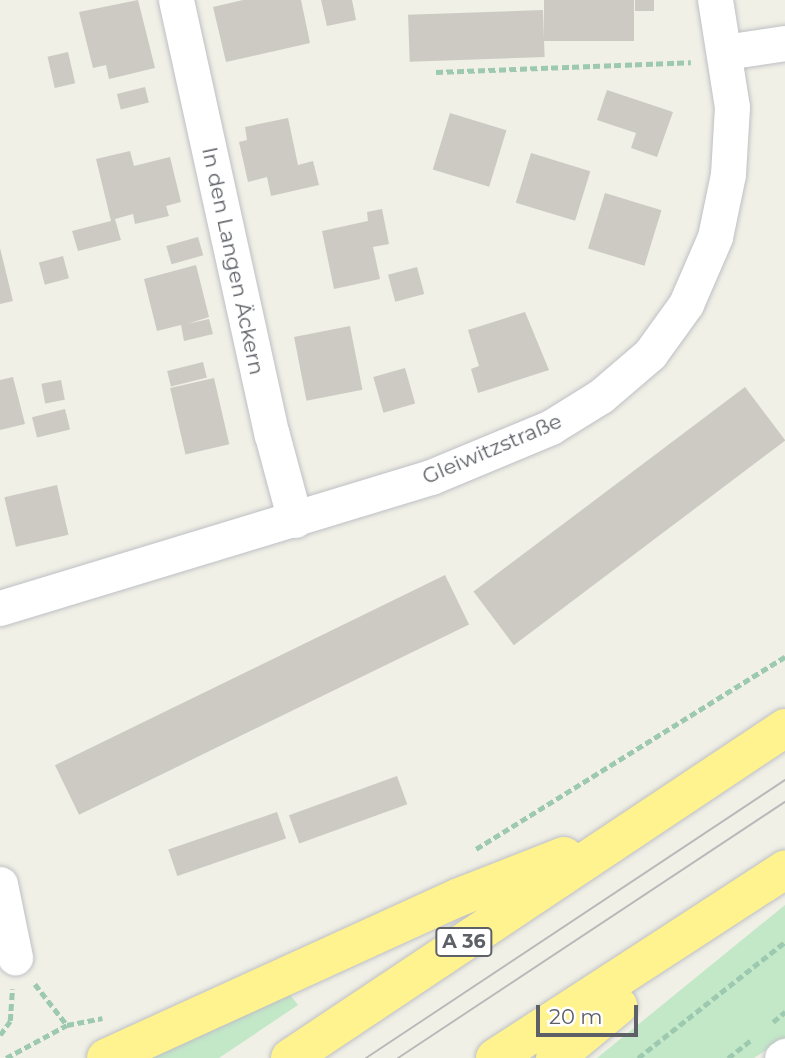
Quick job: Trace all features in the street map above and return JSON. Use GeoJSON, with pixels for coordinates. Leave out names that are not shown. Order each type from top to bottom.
{"type":"FeatureCollection","features":[{"type":"Feature","properties":{"kind":"highway","name":"A 36"},"geometry":{"type":"LineString","coordinates":[[290,1058],[785,728]]}},
{"type":"Feature","properties":{"kind":"highway"},"geometry":{"type":"LineString","coordinates":[[106,1058],[457,898],[638,827]]}},
{"type":"Feature","properties":{"kind":"highway"},"geometry":{"type":"LineString","coordinates":[[495,1058],[778,875]]}},
{"type":"Feature","properties":{"kind":"highway"},"geometry":{"type":"LineString","coordinates":[[555,1058],[580,1033],[674,966],[778,875]]}},
{"type":"Feature","properties":{"kind":"street","name":"In den Langen Äckern"},"geometry":{"type":"LineString","coordinates":[[176,0],[272,435],[295,520]]}},
{"type":"Feature","properties":{"kind":"street","name":"Gleiwitzstraße"},"geometry":{"type":"LineString","coordinates":[[0,608],[431,477],[551,428],[601,396],[650,354],[686,303],[715,237],[728,174],[732,107],[715,0]]}},
{"type":"Feature","properties":{"kind":"street"},"geometry":{"type":"LineString","coordinates":[[726,56],[785,43]]}},
{"type":"Feature","properties":{"kind":"street"},"geometry":{"type":"LineString","coordinates":[[0,884],[15,957]]}},
{"type":"Feature","properties":{"kind":"path"},"geometry":{"type":"LineString","coordinates":[[436,72],[726,56]]}},
{"type":"Feature","properties":{"kind":"path"},"geometry":{"type":"LineString","coordinates":[[468,854],[785,657]]}},
{"type":"Feature","properties":{"kind":"path"},"geometry":{"type":"LineString","coordinates":[[638,1058],[785,942]]}},
{"type":"Feature","properties":{"kind":"path"},"geometry":{"type":"LineString","coordinates":[[15,957],[67,1025]]}},
{"type":"Feature","properties":{"kind":"path"},"geometry":{"type":"LineString","coordinates":[[0,1035],[9,1021],[15,957]]}},
{"type":"Feature","properties":{"kind":"path"},"geometry":{"type":"LineString","coordinates":[[6,1058],[67,1025],[87,1018],[111,1018]]}},
{"type":"Feature","properties":{"kind":"green space"},"geometry":{"type":"Polygon","coordinates":[[[785,905],[785,1038],[754,1058],[597,1058],[785,905]]]}},
{"type":"Feature","properties":{"kind":"green space"},"geometry":{"type":"Polygon","coordinates":[[[288,992],[298,1005],[219,1058],[147,1058],[288,992]]]}},
{"type":"Feature","properties":{"kind":"building"},"geometry":{"type":"Polygon","coordinates":[[[138,0],[155,68],[109,79],[106,65],[93,68],[79,12],[138,0]]]}},
{"type":"Feature","properties":{"kind":"building"},"geometry":{"type":"Polygon","coordinates":[[[243,0],[301,0],[310,43],[226,62],[213,7],[243,0]]]}},
{"type":"Feature","properties":{"kind":"building"},"geometry":{"type":"Polygon","coordinates":[[[321,0],[352,0],[356,20],[327,26],[321,0]]]}},
{"type":"Feature","properties":{"kind":"building"},"geometry":{"type":"Polygon","coordinates":[[[544,0],[634,0],[634,41],[544,41],[544,0]]]}},
{"type":"Feature","properties":{"kind":"building"},"geometry":{"type":"Polygon","coordinates":[[[635,0],[654,0],[654,11],[635,11],[635,0]]]}},
{"type":"Feature","properties":{"kind":"building"},"geometry":{"type":"Polygon","coordinates":[[[543,10],[545,57],[410,62],[408,15],[543,10]]]}},
{"type":"Feature","properties":{"kind":"building"},"geometry":{"type":"Polygon","coordinates":[[[68,52],[75,83],[55,88],[48,57],[68,52]]]}},
{"type":"Feature","properties":{"kind":"building"},"geometry":{"type":"Polygon","coordinates":[[[145,87],[149,103],[121,110],[117,94],[145,87]]]}},
{"type":"Feature","properties":{"kind":"building"},"geometry":{"type":"Polygon","coordinates":[[[607,90],[673,112],[657,157],[631,148],[636,133],[597,120],[607,90]]]}},
{"type":"Feature","properties":{"kind":"building"},"geometry":{"type":"Polygon","coordinates":[[[450,113],[506,130],[489,187],[433,169],[450,113]]]}},
{"type":"Feature","properties":{"kind":"building"},"geometry":{"type":"Polygon","coordinates":[[[288,118],[298,165],[313,161],[319,185],[271,196],[267,177],[248,182],[239,142],[247,140],[245,127],[288,118]]]}},
{"type":"Feature","properties":{"kind":"building"},"geometry":{"type":"Polygon","coordinates":[[[130,151],[134,166],[170,157],[181,202],[166,206],[169,216],[135,224],[133,214],[115,219],[121,240],[78,251],[72,231],[111,221],[96,159],[130,151]]]}},
{"type":"Feature","properties":{"kind":"building"},"geometry":{"type":"Polygon","coordinates":[[[531,153],[590,171],[575,221],[516,203],[531,153]]]}},
{"type":"Feature","properties":{"kind":"building"},"geometry":{"type":"Polygon","coordinates":[[[605,193],[661,210],[644,266],[588,248],[605,193]]]}},
{"type":"Feature","properties":{"kind":"building"},"geometry":{"type":"Polygon","coordinates":[[[382,209],[389,244],[373,247],[380,279],[334,289],[322,231],[368,221],[367,212],[382,209]]]}},
{"type":"Feature","properties":{"kind":"building"},"geometry":{"type":"Polygon","coordinates":[[[198,237],[203,255],[172,264],[166,246],[198,237]]]}},
{"type":"Feature","properties":{"kind":"building"},"geometry":{"type":"Polygon","coordinates":[[[0,248],[13,301],[0,304],[0,248]]]}},
{"type":"Feature","properties":{"kind":"building"},"geometry":{"type":"Polygon","coordinates":[[[63,256],[69,278],[45,285],[39,262],[63,256]]]}},
{"type":"Feature","properties":{"kind":"building"},"geometry":{"type":"Polygon","coordinates":[[[196,265],[209,317],[187,324],[209,319],[213,334],[184,341],[181,325],[157,331],[144,279],[196,265]]]}},
{"type":"Feature","properties":{"kind":"building"},"geometry":{"type":"Polygon","coordinates":[[[417,267],[424,294],[395,302],[388,275],[417,267]]]}},
{"type":"Feature","properties":{"kind":"building"},"geometry":{"type":"Polygon","coordinates":[[[525,312],[549,370],[478,393],[471,369],[479,366],[468,330],[525,312]]]}},
{"type":"Feature","properties":{"kind":"building"},"geometry":{"type":"Polygon","coordinates":[[[350,326],[362,390],[306,401],[294,337],[350,326]]]}},
{"type":"Feature","properties":{"kind":"building"},"geometry":{"type":"Polygon","coordinates":[[[203,362],[207,378],[171,386],[167,371],[203,362]]]}},
{"type":"Feature","properties":{"kind":"building"},"geometry":{"type":"Polygon","coordinates":[[[405,368],[415,404],[383,413],[373,377],[405,368]]]}},
{"type":"Feature","properties":{"kind":"building"},"geometry":{"type":"Polygon","coordinates":[[[13,377],[25,424],[0,430],[0,380],[13,377]]]}},
{"type":"Feature","properties":{"kind":"building"},"geometry":{"type":"Polygon","coordinates":[[[214,378],[229,444],[185,454],[170,388],[214,378]]]}},
{"type":"Feature","properties":{"kind":"building"},"geometry":{"type":"Polygon","coordinates":[[[61,380],[65,400],[45,403],[41,384],[61,380]]]}},
{"type":"Feature","properties":{"kind":"building"},"geometry":{"type":"Polygon","coordinates":[[[745,387],[785,441],[514,645],[473,592],[745,387]]]}},
{"type":"Feature","properties":{"kind":"building"},"geometry":{"type":"Polygon","coordinates":[[[65,409],[70,429],[37,438],[32,417],[65,409]]]}},
{"type":"Feature","properties":{"kind":"building"},"geometry":{"type":"Polygon","coordinates":[[[57,485],[68,535],[16,547],[4,497],[57,485]]]}},
{"type":"Feature","properties":{"kind":"building"},"geometry":{"type":"Polygon","coordinates":[[[445,575],[469,624],[79,815],[55,765],[445,575]]]}},
{"type":"Feature","properties":{"kind":"building"},"geometry":{"type":"Polygon","coordinates":[[[397,776],[407,804],[299,844],[289,815],[397,776]]]}},
{"type":"Feature","properties":{"kind":"building"},"geometry":{"type":"Polygon","coordinates":[[[277,812],[286,838],[177,876],[168,849],[277,812]]]}},
{"type":"Feature","properties":{"kind":"tram line"},"geometry":{"type":"LineString","coordinates":[[366,1058],[785,780]]}},
{"type":"Feature","properties":{"kind":"tram line"},"geometry":{"type":"LineString","coordinates":[[398,1058],[785,802]]}}]}
